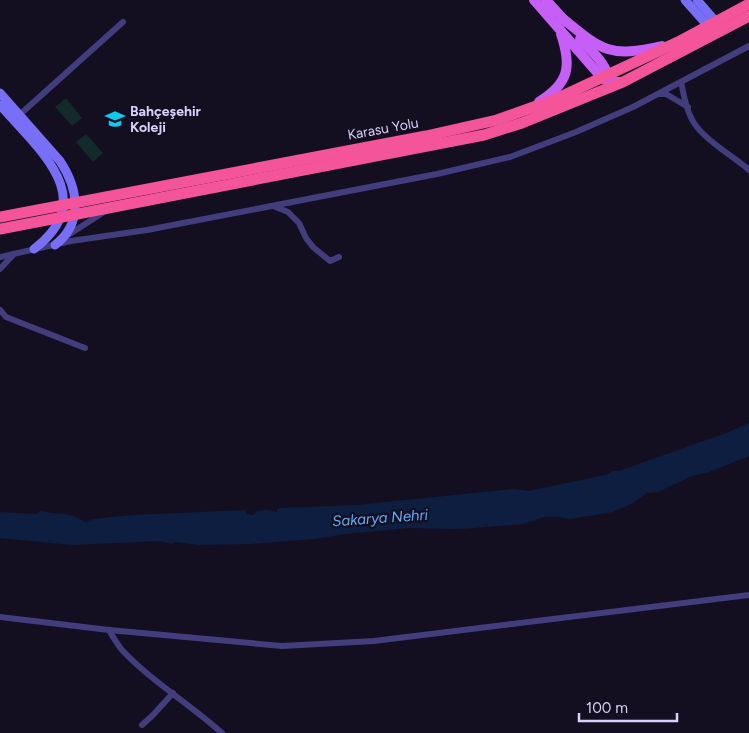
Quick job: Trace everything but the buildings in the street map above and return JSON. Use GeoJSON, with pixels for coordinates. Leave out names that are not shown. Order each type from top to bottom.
{"type":"FeatureCollection","features":[{"type":"Feature","properties":{"kind":"highway","name":"Karasu Yolu"},"geometry":{"type":"LineString","coordinates":[[0,217],[69,210],[458,130],[525,111],[605,81],[749,4]]}},
{"type":"Feature","properties":{"kind":"highway","name":"Karasu Yolu"},"geometry":{"type":"LineString","coordinates":[[605,81],[623,82],[749,16]]}},
{"type":"Feature","properties":{"kind":"highway"},"geometry":{"type":"LineString","coordinates":[[0,229],[69,210],[113,207],[484,135],[522,123],[605,81]]}},
{"type":"Feature","properties":{"kind":"main road"},"geometry":{"type":"LineString","coordinates":[[534,0],[605,81]]}},
{"type":"Feature","properties":{"kind":"main road"},"geometry":{"type":"LineString","coordinates":[[546,0],[604,66],[605,81]]}},
{"type":"Feature","properties":{"kind":"main road"},"geometry":{"type":"LineString","coordinates":[[685,0],[712,24]]}},
{"type":"Feature","properties":{"kind":"main road"},"geometry":{"type":"LineString","coordinates":[[697,0],[712,24]]}},
{"type":"Feature","properties":{"kind":"main road"},"geometry":{"type":"LineString","coordinates":[[562,18],[591,42],[605,49],[637,52],[678,42]]}},
{"type":"Feature","properties":{"kind":"main road"},"geometry":{"type":"LineString","coordinates":[[525,111],[554,92],[564,76],[567,50],[559,28]]}},
{"type":"Feature","properties":{"kind":"main road"},"geometry":{"type":"LineString","coordinates":[[0,92],[17,117]]}},
{"type":"Feature","properties":{"kind":"main road"},"geometry":{"type":"LineString","coordinates":[[0,105],[17,117],[60,160],[68,173],[73,188],[69,210],[71,228],[65,237],[55,245]]}},
{"type":"Feature","properties":{"kind":"main road"},"geometry":{"type":"LineString","coordinates":[[34,249],[55,230],[69,210]]}},
{"type":"Feature","properties":{"kind":"street"},"geometry":{"type":"LineString","coordinates":[[17,117],[123,22]]}},
{"type":"Feature","properties":{"kind":"street"},"geometry":{"type":"LineString","coordinates":[[0,256],[71,241],[147,230],[438,174],[510,157],[576,132],[658,94],[749,46]]}},
{"type":"Feature","properties":{"kind":"street"},"geometry":{"type":"LineString","coordinates":[[681,82],[696,126],[749,170]]}},
{"type":"Feature","properties":{"kind":"street"},"geometry":{"type":"LineString","coordinates":[[658,94],[666,94],[688,107]]}},
{"type":"Feature","properties":{"kind":"street"},"geometry":{"type":"LineString","coordinates":[[271,206],[288,212],[299,222],[306,238],[313,247],[330,261],[339,256]]}},
{"type":"Feature","properties":{"kind":"street"},"geometry":{"type":"LineString","coordinates":[[65,237],[113,207]]}},
{"type":"Feature","properties":{"kind":"street"},"geometry":{"type":"LineString","coordinates":[[0,269],[15,253]]}},
{"type":"Feature","properties":{"kind":"street"},"geometry":{"type":"LineString","coordinates":[[0,310],[6,317],[85,348]]}},
{"type":"Feature","properties":{"kind":"street"},"geometry":{"type":"LineString","coordinates":[[0,617],[109,630],[282,646],[374,642],[749,595]]}},
{"type":"Feature","properties":{"kind":"street"},"geometry":{"type":"LineString","coordinates":[[109,630],[121,649],[173,693],[204,716],[222,733]]}},
{"type":"Feature","properties":{"kind":"street"},"geometry":{"type":"LineString","coordinates":[[142,725],[153,716],[173,693]]}},
{"type":"Feature","properties":{"kind":"green space"},"geometry":{"type":"Polygon","coordinates":[[[66,98],[82,118],[72,126],[55,107],[66,98]]]}},
{"type":"Feature","properties":{"kind":"green space"},"geometry":{"type":"Polygon","coordinates":[[[86,134],[103,153],[93,162],[76,142],[86,134]]]}},
{"type":"Feature","properties":{"kind":"water","name":"Sakarya Nehri"},"geometry":{"type":"Polygon","coordinates":[[[749,423],[749,456],[709,472],[692,476],[658,492],[647,493],[631,504],[613,512],[570,519],[544,517],[524,524],[461,529],[409,528],[251,544],[199,545],[176,542],[171,544],[160,541],[73,545],[0,538],[0,512],[36,514],[41,511],[69,515],[87,523],[88,520],[91,521],[93,519],[132,515],[245,510],[247,514],[253,515],[258,511],[264,510],[277,512],[277,509],[281,508],[357,505],[513,489],[529,491],[609,474],[612,471],[619,471],[749,423]]]}},
{"type":"Feature","properties":{"kind":"place","name":"Bahçeşehir Koleji"},"geometry":{"type":"Point","coordinates":[115,119]}}]}
